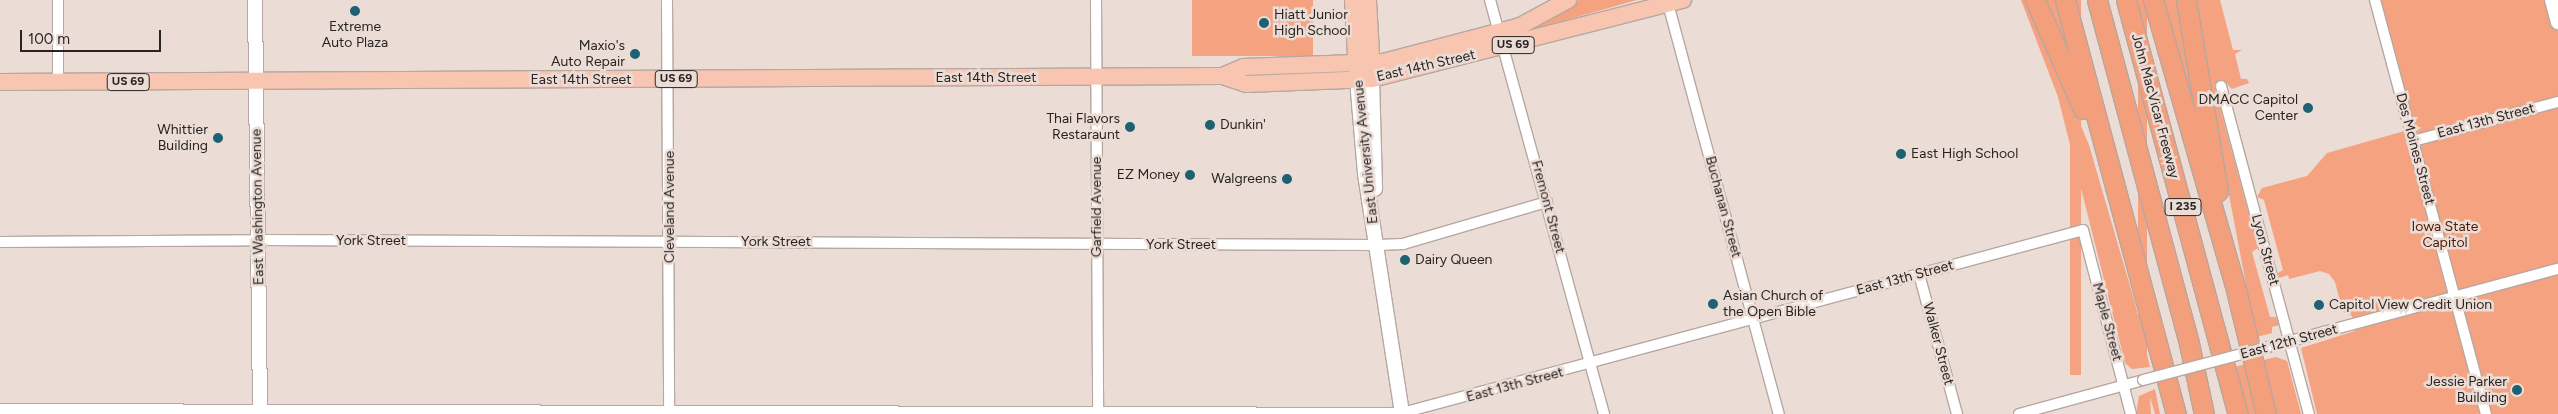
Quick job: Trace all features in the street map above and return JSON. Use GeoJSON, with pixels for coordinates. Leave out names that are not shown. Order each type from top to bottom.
{"type":"FeatureCollection","features":[{"type":"Feature","properties":{"kind":"highway"},"geometry":{"type":"LineString","coordinates":[[2035,0],[2076,92],[2123,215]]}},
{"type":"Feature","properties":{"kind":"highway"},"geometry":{"type":"LineString","coordinates":[[2065,0],[2176,414]]}},
{"type":"Feature","properties":{"kind":"highway","name":"I 235"},"geometry":{"type":"LineString","coordinates":[[2097,0],[2188,339],[2204,414]]}},
{"type":"Feature","properties":{"kind":"highway","name":"John MacVicar Freeway"},"geometry":{"type":"LineString","coordinates":[[2126,0],[2238,414]]}},
{"type":"Feature","properties":{"kind":"highway"},"geometry":{"type":"LineString","coordinates":[[2153,0],[2236,290],[2266,414]]}},
{"type":"Feature","properties":{"kind":"highway"},"geometry":{"type":"LineString","coordinates":[[2186,0],[2236,290]]}},
{"type":"Feature","properties":{"kind":"highway"},"geometry":{"type":"LineString","coordinates":[[2146,302],[2166,414]]}},
{"type":"Feature","properties":{"kind":"main road","name":"East University Avenue"},"geometry":{"type":"LineString","coordinates":[[1353,0],[1365,62]]}},
{"type":"Feature","properties":{"kind":"main road","name":"East University Avenue"},"geometry":{"type":"LineString","coordinates":[[1365,80],[1368,0]]}},
{"type":"Feature","properties":{"kind":"main road","name":"US 69"},"geometry":{"type":"LineString","coordinates":[[1501,40],[1520,26],[1568,0]]}},
{"type":"Feature","properties":{"kind":"main road","name":"East 14th Street"},"geometry":{"type":"LineString","coordinates":[[1222,76],[1243,67],[1383,62],[1501,40],[1673,1]]}},
{"type":"Feature","properties":{"kind":"main road","name":"East 14th Street"},"geometry":{"type":"LineString","coordinates":[[0,82],[1222,76],[1248,84],[1365,80],[1501,40]]}},
{"type":"Feature","properties":{"kind":"street"},"geometry":{"type":"LineString","coordinates":[[58,0],[58,82]]}},
{"type":"Feature","properties":{"kind":"street","name":"East Washington Avenue"},"geometry":{"type":"LineString","coordinates":[[255,0],[260,240],[260,411]]}},
{"type":"Feature","properties":{"kind":"street","name":"Cleveland Avenue"},"geometry":{"type":"LineString","coordinates":[[667,0],[670,242],[669,412]]}},
{"type":"Feature","properties":{"kind":"street","name":"Garfield Avenue"},"geometry":{"type":"LineString","coordinates":[[1096,0],[1098,413]]}},
{"type":"Feature","properties":{"kind":"street","name":"Fremont Street"},"geometry":{"type":"LineString","coordinates":[[1490,0],[1604,414]]}},
{"type":"Feature","properties":{"kind":"street","name":"Des Moines Street"},"geometry":{"type":"LineString","coordinates":[[2375,0],[2486,414]]}},
{"type":"Feature","properties":{"kind":"street"},"geometry":{"type":"LineString","coordinates":[[2552,0],[2558,22]]}},
{"type":"Feature","properties":{"kind":"street","name":"Buchanan Street"},"geometry":{"type":"LineString","coordinates":[[1673,1],[1779,414]]}},
{"type":"Feature","properties":{"kind":"street","name":"East University Avenue"},"geometry":{"type":"LineString","coordinates":[[1365,80],[1377,245],[1402,414]]}},
{"type":"Feature","properties":{"kind":"street","name":"Lyon Street"},"geometry":{"type":"LineString","coordinates":[[2221,86],[2309,414]]}},
{"type":"Feature","properties":{"kind":"street","name":"East 13th Street"},"geometry":{"type":"LineString","coordinates":[[2413,141],[2558,102]]}},
{"type":"Feature","properties":{"kind":"street","name":"York Street"},"geometry":{"type":"LineString","coordinates":[[0,242],[260,240],[1377,245],[1402,244],[1547,202]]}},
{"type":"Feature","properties":{"kind":"street","name":"East 13th Street"},"geometry":{"type":"LineString","coordinates":[[0,409],[1402,414],[1424,412],[1753,318],[2082,230]]}},
{"type":"Feature","properties":{"kind":"street","name":"Maple Street"},"geometry":{"type":"LineString","coordinates":[[2082,230],[2131,414]]}},
{"type":"Feature","properties":{"kind":"street","name":"East 12th Street"},"geometry":{"type":"LineString","coordinates":[[2020,414],[2558,269]]}},
{"type":"Feature","properties":{"kind":"street","name":"Walker Street"},"geometry":{"type":"LineString","coordinates":[[1919,274],[1956,414]]}},
{"type":"Feature","properties":{"kind":"green space","name":"Hiatt Junior High School"},"geometry":{"type":"Polygon","coordinates":[[[1192,0],[1313,0],[1313,56],[1192,56],[1192,0]]]}},
{"type":"Feature","properties":{"kind":"green space"},"geometry":{"type":"Polygon","coordinates":[[[1579,0],[1637,0],[1534,29],[1579,0]]]}},
{"type":"Feature","properties":{"kind":"green space"},"geometry":{"type":"Polygon","coordinates":[[[2021,0],[2028,0],[2089,145],[2135,303],[2150,367],[2132,369],[2125,363],[2058,97],[2021,0]]]}},
{"type":"Feature","properties":{"kind":"green space"},"geometry":{"type":"Polygon","coordinates":[[[2041,0],[2058,0],[2080,86],[2041,0]]]}},
{"type":"Feature","properties":{"kind":"green space"},"geometry":{"type":"Polygon","coordinates":[[[2070,0],[2081,0],[2081,375],[2070,375],[2070,0]]]}},
{"type":"Feature","properties":{"kind":"green space"},"geometry":{"type":"Polygon","coordinates":[[[2138,0],[2147,0],[2147,356],[2138,356],[2138,0]]]}},
{"type":"Feature","properties":{"kind":"green space"},"geometry":{"type":"Polygon","coordinates":[[[2160,0],[2178,0],[2207,159],[2160,0]]]}},
{"type":"Feature","properties":{"kind":"green space"},"geometry":{"type":"Polygon","coordinates":[[[2192,0],[2220,0],[2233,50],[2242,50],[2235,54],[2241,79],[2247,79],[2249,83],[2232,89],[2225,82],[2214,85],[2258,248],[2252,252],[2270,317],[2276,317],[2279,325],[2272,327],[2272,333],[2256,337],[2192,0]]]}},
{"type":"Feature","properties":{"kind":"green space","name":"Iowa State Capitol"},"geometry":{"type":"Polygon","coordinates":[[[2381,0],[2558,0],[2558,414],[2317,414],[2301,348],[2355,331],[2352,316],[2343,312],[2349,308],[2342,309],[2335,282],[2329,274],[2320,271],[2289,279],[2288,275],[2279,278],[2278,273],[2283,270],[2264,200],[2257,197],[2262,188],[2307,176],[2327,153],[2415,128],[2381,0]]]}},
{"type":"Feature","properties":{"kind":"green space"},"geometry":{"type":"Polygon","coordinates":[[[2276,357],[2287,361],[2301,414],[2273,414],[2263,360],[2276,357]]]}},
{"type":"Feature","properties":{"kind":"green space"},"geometry":{"type":"Polygon","coordinates":[[[2247,364],[2258,414],[2246,414],[2236,366],[2247,364]]]}},
{"type":"Feature","properties":{"kind":"green space"},"geometry":{"type":"Polygon","coordinates":[[[2155,389],[2160,414],[2155,414],[2150,397],[2151,414],[2136,414],[2139,396],[2155,389]]]}},
{"type":"Feature","properties":{"kind":"place","name":"Extreme Auto Plaza"},"geometry":{"type":"Point","coordinates":[355,11]}},
{"type":"Feature","properties":{"kind":"place","name":"Hiatt Junior High School"},"geometry":{"type":"Point","coordinates":[1264,23]}},
{"type":"Feature","properties":{"kind":"place","name":"Maxio's Auto Repair"},"geometry":{"type":"Point","coordinates":[635,54]}},
{"type":"Feature","properties":{"kind":"place","name":"DMACC Capitol Center"},"geometry":{"type":"Point","coordinates":[2308,108]}},
{"type":"Feature","properties":{"kind":"place","name":"Dunkin'"},"geometry":{"type":"Point","coordinates":[1210,125]}},
{"type":"Feature","properties":{"kind":"place","name":"Thai Flavors Restaraunt"},"geometry":{"type":"Point","coordinates":[1130,127]}},
{"type":"Feature","properties":{"kind":"place","name":"Whittier Building"},"geometry":{"type":"Point","coordinates":[218,138]}},
{"type":"Feature","properties":{"kind":"place","name":"East High School"},"geometry":{"type":"Point","coordinates":[1901,154]}},
{"type":"Feature","properties":{"kind":"place","name":"EZ Money"},"geometry":{"type":"Point","coordinates":[1190,175]}},
{"type":"Feature","properties":{"kind":"place","name":"Walgreens"},"geometry":{"type":"Point","coordinates":[1287,179]}},
{"type":"Feature","properties":{"kind":"place","name":"Dairy Queen"},"geometry":{"type":"Point","coordinates":[1405,260]}},
{"type":"Feature","properties":{"kind":"place","name":"Asian Church of the Open Bible"},"geometry":{"type":"Point","coordinates":[1713,304]}},
{"type":"Feature","properties":{"kind":"place","name":"Capitol View Credit Union"},"geometry":{"type":"Point","coordinates":[2319,305]}},
{"type":"Feature","properties":{"kind":"place","name":"Jessie Parker Building"},"geometry":{"type":"Point","coordinates":[2517,390]}}]}
